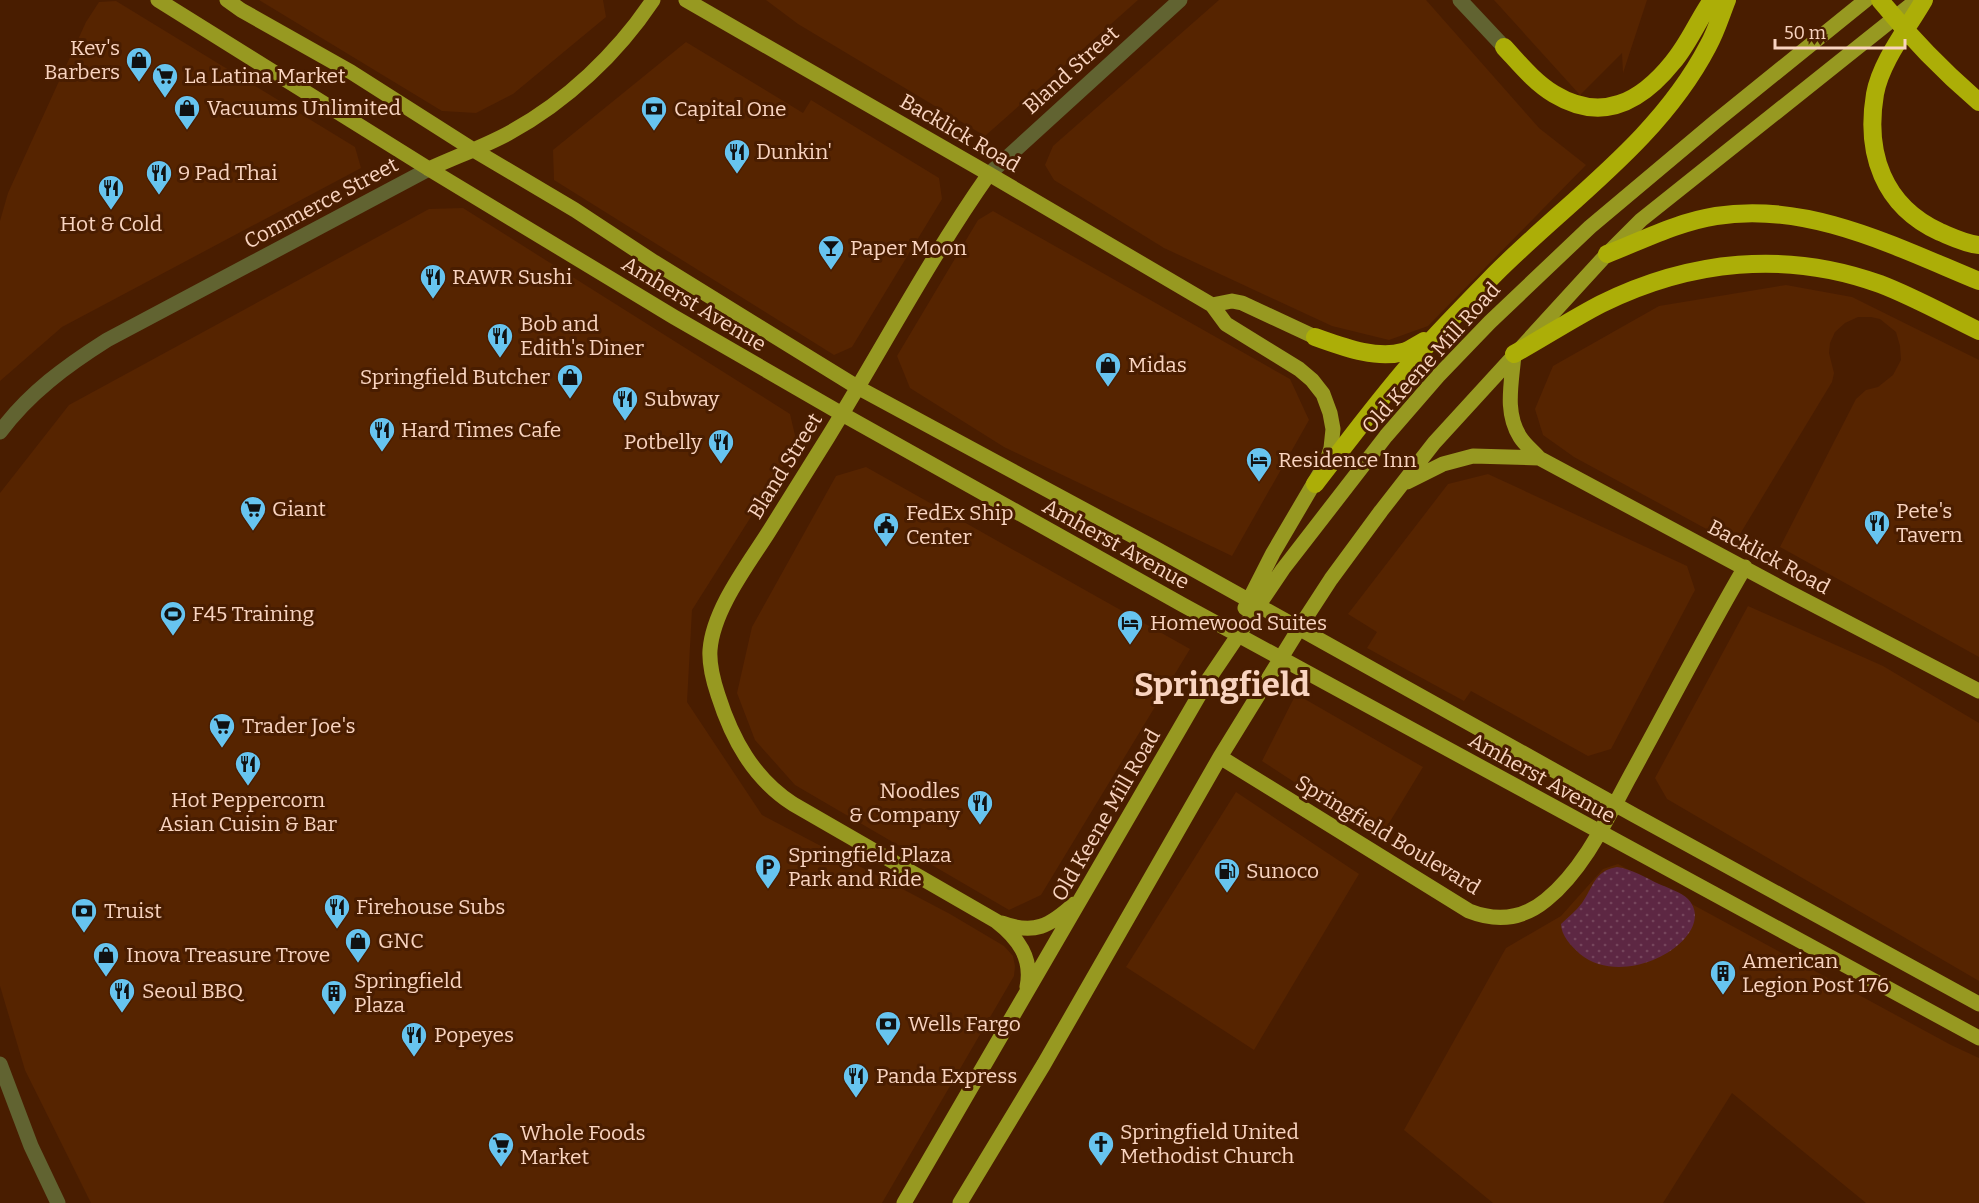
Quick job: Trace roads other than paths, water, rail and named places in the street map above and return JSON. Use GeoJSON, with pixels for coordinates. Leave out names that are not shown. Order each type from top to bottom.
{"type":"FeatureCollection","features":[{"type":"Feature","properties":{"kind":"highway"},"geometry":{"type":"LineString","coordinates":[[1504,47],[1533,77],[1554,94],[1592,108],[1612,107],[1635,97],[1655,82],[1697,27],[1712,0]]}},
{"type":"Feature","properties":{"kind":"highway"},"geometry":{"type":"LineString","coordinates":[[1316,484],[1378,401],[1436,334],[1497,272],[1627,153],[1659,118],[1708,46],[1727,0]]}},
{"type":"Feature","properties":{"kind":"highway"},"geometry":{"type":"LineString","coordinates":[[1880,0],[1934,60],[1979,102]]}},
{"type":"Feature","properties":{"kind":"highway"},"geometry":{"type":"LineString","coordinates":[[1924,0],[1884,67],[1875,93],[1873,122],[1880,172],[1890,192],[1914,217],[1932,228],[1979,245]]}},
{"type":"Feature","properties":{"kind":"highway"},"geometry":{"type":"LineString","coordinates":[[1607,254],[1664,230],[1706,218],[1769,213],[1818,220],[1867,236],[1979,281]]}},
{"type":"Feature","properties":{"kind":"highway"},"geometry":{"type":"LineString","coordinates":[[1899,249],[1979,290]]}},
{"type":"Feature","properties":{"kind":"highway"},"geometry":{"type":"LineString","coordinates":[[1515,354],[1628,292],[1687,273],[1719,266],[1749,263],[1781,263],[1848,275],[1881,285],[1979,331]]}},
{"type":"Feature","properties":{"kind":"highway"},"geometry":{"type":"LineString","coordinates":[[1315,337],[1363,351],[1384,354],[1404,352],[1436,334]]}},
{"type":"Feature","properties":{"kind":"main road","name":"Amherst Avenue"},"geometry":{"type":"LineString","coordinates":[[158,0],[429,169],[674,317],[842,414],[1183,605],[1979,1038]]}},
{"type":"Feature","properties":{"kind":"main road"},"geometry":{"type":"LineString","coordinates":[[221,0],[241,10]]}},
{"type":"Feature","properties":{"kind":"main road","name":"Amherst Avenue"},"geometry":{"type":"LineString","coordinates":[[227,0],[351,72],[857,387],[1979,1004]]}},
{"type":"Feature","properties":{"kind":"main road","name":"Commerce Street"},"geometry":{"type":"LineString","coordinates":[[429,169],[508,133],[555,102],[585,78],[615,49],[639,21],[653,0]]}},
{"type":"Feature","properties":{"kind":"main road","name":"Backlick Road"},"geometry":{"type":"LineString","coordinates":[[686,0],[1212,305],[1226,324],[1299,369],[1323,394],[1333,429],[1331,448],[1316,484],[1274,553],[1208,680]]}},
{"type":"Feature","properties":{"kind":"main road","name":"Old Keene Mill Road"},"geometry":{"type":"LineString","coordinates":[[904,1203],[1208,680],[1283,568],[1330,506],[1438,376],[1548,265],[1642,181],[1866,0]]}},
{"type":"Feature","properties":{"kind":"main road"},"geometry":{"type":"LineString","coordinates":[[960,1203],[1044,1065],[1220,757],[1305,619],[1358,541],[1401,484],[1434,443],[1641,220],[1917,0]]}},
{"type":"Feature","properties":{"kind":"main road","name":"Bland Street"},"geometry":{"type":"LineString","coordinates":[[989,174],[961,215],[739,580],[721,613],[713,633],[710,651],[713,679],[726,718],[741,750],[753,768],[781,796],[996,921]]}},
{"type":"Feature","properties":{"kind":"main road"},"geometry":{"type":"LineString","coordinates":[[1212,305],[1232,301],[1242,303],[1315,337]]}},
{"type":"Feature","properties":{"kind":"main road"},"geometry":{"type":"LineString","coordinates":[[1515,354],[1510,413],[1521,439],[1539,458]]}},
{"type":"Feature","properties":{"kind":"main road"},"geometry":{"type":"LineString","coordinates":[[1401,484],[1443,464],[1473,456],[1539,458]]}},
{"type":"Feature","properties":{"kind":"main road","name":"Backlick Road"},"geometry":{"type":"LineString","coordinates":[[1539,458],[1979,691]]}},
{"type":"Feature","properties":{"kind":"main road","name":"Springfield Boulevard"},"geometry":{"type":"LineString","coordinates":[[1220,757],[1449,899],[1484,917],[1508,917],[1520,914],[1539,905],[1557,890],[1573,871],[1615,804],[1745,567]]}},
{"type":"Feature","properties":{"kind":"main road"},"geometry":{"type":"LineString","coordinates":[[996,921],[1025,929],[1040,927],[1058,917],[1085,893]]}},
{"type":"Feature","properties":{"kind":"main road"},"geometry":{"type":"LineString","coordinates":[[996,921],[1015,937],[1026,957],[1029,972],[1025,996]]}},
{"type":"Feature","properties":{"kind":"street","name":"Bland Street"},"geometry":{"type":"LineString","coordinates":[[989,174],[1180,0]]}},
{"type":"Feature","properties":{"kind":"street"},"geometry":{"type":"LineString","coordinates":[[1460,0],[1504,47]]}},
{"type":"Feature","properties":{"kind":"street","name":"Commerce Street"},"geometry":{"type":"LineString","coordinates":[[0,432],[32,395],[69,364],[107,339],[429,169]]}},
{"type":"Feature","properties":{"kind":"street"},"geometry":{"type":"LineString","coordinates":[[0,1064],[31,1146],[58,1203]]}},
{"type":"Feature","properties":{"kind":"place","name":"Kev's Barbers"},"geometry":{"type":"Point","coordinates":[139,83]}},
{"type":"Feature","properties":{"kind":"place","name":"La Latina Market"},"geometry":{"type":"Point","coordinates":[165,99]}},
{"type":"Feature","properties":{"kind":"place","name":"Vacuums Unlimited"},"geometry":{"type":"Point","coordinates":[187,131]}},
{"type":"Feature","properties":{"kind":"place","name":"Capital One"},"geometry":{"type":"Point","coordinates":[654,132]}},
{"type":"Feature","properties":{"kind":"place","name":"Dunkin'"},"geometry":{"type":"Point","coordinates":[737,175]}},
{"type":"Feature","properties":{"kind":"place","name":"9 Pad Thai"},"geometry":{"type":"Point","coordinates":[159,196]}},
{"type":"Feature","properties":{"kind":"place","name":"Hot & Cold"},"geometry":{"type":"Point","coordinates":[111,211]}},
{"type":"Feature","properties":{"kind":"place","name":"Paper Moon"},"geometry":{"type":"Point","coordinates":[831,271]}},
{"type":"Feature","properties":{"kind":"place","name":"RAWR Sushi"},"geometry":{"type":"Point","coordinates":[433,300]}},
{"type":"Feature","properties":{"kind":"place","name":"Bob and Edith's Diner"},"geometry":{"type":"Point","coordinates":[500,359]}},
{"type":"Feature","properties":{"kind":"place","name":"Midas"},"geometry":{"type":"Point","coordinates":[1108,388]}},
{"type":"Feature","properties":{"kind":"place","name":"Springfield Butcher"},"geometry":{"type":"Point","coordinates":[570,400]}},
{"type":"Feature","properties":{"kind":"place","name":"Subway"},"geometry":{"type":"Point","coordinates":[625,422]}},
{"type":"Feature","properties":{"kind":"place","name":"Hard Times Cafe"},"geometry":{"type":"Point","coordinates":[382,453]}},
{"type":"Feature","properties":{"kind":"place","name":"Potbelly"},"geometry":{"type":"Point","coordinates":[721,465]}},
{"type":"Feature","properties":{"kind":"place","name":"Residence Inn"},"geometry":{"type":"Point","coordinates":[1259,483]}},
{"type":"Feature","properties":{"kind":"place","name":"Giant"},"geometry":{"type":"Point","coordinates":[253,532]}},
{"type":"Feature","properties":{"kind":"place","name":"Pete's Tavern"},"geometry":{"type":"Point","coordinates":[1877,546]}},
{"type":"Feature","properties":{"kind":"place","name":"FedEx Ship Center"},"geometry":{"type":"Point","coordinates":[886,548]}},
{"type":"Feature","properties":{"kind":"place","name":"F45 Training"},"geometry":{"type":"Point","coordinates":[173,637]}},
{"type":"Feature","properties":{"kind":"place","name":"Homewood Suites"},"geometry":{"type":"Point","coordinates":[1130,646]}},
{"type":"Feature","properties":{"kind":"place","name":"Trader Joe's"},"geometry":{"type":"Point","coordinates":[222,749]}},
{"type":"Feature","properties":{"kind":"place","name":"Hot Peppercorn Asian Cuisin & Bar"},"geometry":{"type":"Point","coordinates":[248,787]}},
{"type":"Feature","properties":{"kind":"place","name":"Noodles & Company"},"geometry":{"type":"Point","coordinates":[980,826]}},
{"type":"Feature","properties":{"kind":"place","name":"Springfield Plaza Park and Ride"},"geometry":{"type":"Point","coordinates":[768,890]}},
{"type":"Feature","properties":{"kind":"place","name":"Sunoco"},"geometry":{"type":"Point","coordinates":[1227,894]}},
{"type":"Feature","properties":{"kind":"place","name":"Firehouse Subs"},"geometry":{"type":"Point","coordinates":[337,930]}},
{"type":"Feature","properties":{"kind":"place","name":"Truist"},"geometry":{"type":"Point","coordinates":[84,934]}},
{"type":"Feature","properties":{"kind":"place","name":"GNC"},"geometry":{"type":"Point","coordinates":[358,964]}},
{"type":"Feature","properties":{"kind":"place","name":"Inova Treasure Trove"},"geometry":{"type":"Point","coordinates":[106,978]}},
{"type":"Feature","properties":{"kind":"place","name":"American Legion Post 176"},"geometry":{"type":"Point","coordinates":[1723,996]}},
{"type":"Feature","properties":{"kind":"place","name":"Seoul BBQ"},"geometry":{"type":"Point","coordinates":[122,1014]}},
{"type":"Feature","properties":{"kind":"place","name":"Springfield Plaza"},"geometry":{"type":"Point","coordinates":[334,1016]}},
{"type":"Feature","properties":{"kind":"place","name":"Wells Fargo"},"geometry":{"type":"Point","coordinates":[888,1047]}},
{"type":"Feature","properties":{"kind":"place","name":"Popeyes"},"geometry":{"type":"Point","coordinates":[414,1058]}},
{"type":"Feature","properties":{"kind":"place","name":"Panda Express"},"geometry":{"type":"Point","coordinates":[856,1099]}},
{"type":"Feature","properties":{"kind":"place","name":"Springfield United Methodist Church"},"geometry":{"type":"Point","coordinates":[1101,1167]}},
{"type":"Feature","properties":{"kind":"place","name":"Whole Foods Market"},"geometry":{"type":"Point","coordinates":[501,1168]}},
{"type":"Feature","properties":{"kind":"district","name":"Springfield"},"geometry":{"type":"Point","coordinates":[1222,684]}}]}
